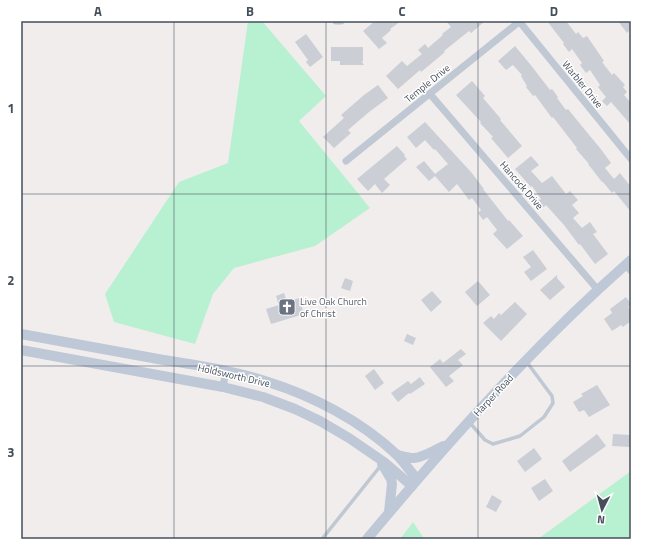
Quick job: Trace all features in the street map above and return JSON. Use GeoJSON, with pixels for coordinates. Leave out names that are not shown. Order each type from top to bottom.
{"type":"FeatureCollection","features":[{"type":"Feature","properties":{"kind":"main road","name":"Harper Road"},"geometry":{"type":"LineString","coordinates":[[367,539],[449,443],[525,360],[598,290],[629,266]]}},
{"type":"Feature","properties":{"kind":"main road","name":"Holdsworth Drive"},"geometry":{"type":"LineString","coordinates":[[21,334],[226,371],[268,382],[301,394],[328,407],[376,437],[397,455],[415,483]]}},
{"type":"Feature","properties":{"kind":"main road","name":"Holdsworth Drive"},"geometry":{"type":"LineString","coordinates":[[21,350],[223,387],[262,397],[295,409],[320,421],[349,438],[415,483]]}},
{"type":"Feature","properties":{"kind":"main road"},"geometry":{"type":"LineString","coordinates":[[397,455],[416,458],[449,443]]}},
{"type":"Feature","properties":{"kind":"main road"},"geometry":{"type":"LineString","coordinates":[[381,461],[391,479],[392,484],[389,512]]}},
{"type":"Feature","properties":{"kind":"street"},"geometry":{"type":"LineString","coordinates":[[336,21],[341,21]]}},
{"type":"Feature","properties":{"kind":"street","name":"Temple Drive"},"geometry":{"type":"LineString","coordinates":[[346,161],[520,21]]}},
{"type":"Feature","properties":{"kind":"street","name":"Warbler Drive"},"geometry":{"type":"LineString","coordinates":[[520,21],[631,159]]}},
{"type":"Feature","properties":{"kind":"street","name":"Hancock Drive"},"geometry":{"type":"LineString","coordinates":[[430,94],[598,290]]}},
{"type":"Feature","properties":{"kind":"street"},"geometry":{"type":"LineString","coordinates":[[223,387],[226,371]]}},
{"type":"Feature","properties":{"kind":"lane"},"geometry":{"type":"LineString","coordinates":[[468,422],[486,440],[493,444],[520,436],[544,417],[553,403],[552,396],[525,360]]}},
{"type":"Feature","properties":{"kind":"lane"},"geometry":{"type":"LineString","coordinates":[[322,539],[381,461]]}},
{"type":"Feature","properties":{"kind":"green space"},"geometry":{"type":"Polygon","coordinates":[[[248,21],[262,21],[326,96],[299,121],[370,208],[315,246],[234,268],[213,294],[195,344],[114,322],[105,294],[179,182],[228,163],[248,21]]]}},
{"type":"Feature","properties":{"kind":"green space"},"geometry":{"type":"Polygon","coordinates":[[[631,471],[631,539],[538,539],[631,471]]]}},
{"type":"Feature","properties":{"kind":"green space"},"geometry":{"type":"Polygon","coordinates":[[[413,522],[423,537],[421,539],[400,539],[413,522]]]}},
{"type":"Feature","properties":{"kind":"building"},"geometry":{"type":"Polygon","coordinates":[[[375,21],[401,21],[390,29],[391,30],[382,38],[387,43],[379,49],[363,31],[375,21]]]}},
{"type":"Feature","properties":{"kind":"building"},"geometry":{"type":"Polygon","coordinates":[[[446,21],[485,21],[471,33],[469,31],[421,72],[420,70],[398,89],[386,76],[402,61],[407,66],[422,54],[418,50],[425,44],[428,48],[443,35],[442,34],[451,27],[446,21]]]}},
{"type":"Feature","properties":{"kind":"building"},"geometry":{"type":"Polygon","coordinates":[[[547,21],[566,21],[576,34],[578,32],[583,38],[587,36],[604,61],[602,62],[612,75],[614,73],[625,85],[623,87],[627,92],[624,95],[631,103],[631,125],[611,102],[607,106],[602,101],[606,97],[598,87],[600,85],[590,70],[586,73],[580,65],[582,63],[572,49],[569,52],[547,21]]]}},
{"type":"Feature","properties":{"kind":"building"},"geometry":{"type":"Polygon","coordinates":[[[618,21],[631,21],[631,29],[627,33],[618,21]]]}},
{"type":"Feature","properties":{"kind":"building"},"geometry":{"type":"Polygon","coordinates":[[[306,34],[323,57],[310,67],[306,62],[308,60],[295,42],[306,34]]]}},
{"type":"Feature","properties":{"kind":"building"},"geometry":{"type":"Polygon","coordinates":[[[515,46],[550,90],[552,89],[566,110],[568,109],[600,148],[611,163],[605,168],[614,179],[620,173],[631,187],[631,212],[614,191],[612,193],[602,182],[553,117],[552,118],[535,95],[533,96],[526,87],[527,86],[521,76],[522,75],[513,65],[506,70],[498,61],[515,46]]]}},
{"type":"Feature","properties":{"kind":"building"},"geometry":{"type":"Polygon","coordinates":[[[331,47],[363,47],[362,62],[364,65],[340,65],[340,61],[331,61],[331,47]]]}},
{"type":"Feature","properties":{"kind":"building"},"geometry":{"type":"Polygon","coordinates":[[[472,81],[485,96],[483,98],[522,146],[508,158],[491,138],[493,137],[480,123],[481,122],[456,95],[472,81]]]}},
{"type":"Feature","properties":{"kind":"building"},"geometry":{"type":"Polygon","coordinates":[[[378,85],[388,98],[348,130],[351,133],[334,148],[323,137],[344,118],[341,115],[378,85]]]}},
{"type":"Feature","properties":{"kind":"building"},"geometry":{"type":"Polygon","coordinates":[[[425,122],[471,172],[508,221],[509,220],[523,236],[507,249],[493,234],[497,230],[487,217],[483,220],[478,213],[481,210],[472,198],[469,200],[457,184],[449,192],[435,176],[429,181],[416,167],[424,161],[435,174],[448,164],[425,140],[416,148],[407,137],[425,122]]]}},
{"type":"Feature","properties":{"kind":"building"},"geometry":{"type":"Polygon","coordinates":[[[397,146],[407,159],[384,179],[390,185],[382,193],[375,184],[368,191],[357,179],[397,146]]]}},
{"type":"Feature","properties":{"kind":"building"},"geometry":{"type":"Polygon","coordinates":[[[531,156],[539,165],[531,171],[542,183],[552,176],[566,194],[570,191],[578,200],[572,205],[579,213],[573,218],[582,228],[590,222],[597,232],[593,234],[608,254],[595,264],[580,244],[579,245],[546,205],[541,209],[536,202],[541,199],[532,186],[531,187],[515,169],[531,156]]]}},
{"type":"Feature","properties":{"kind":"building"},"geometry":{"type":"Polygon","coordinates":[[[533,250],[547,269],[531,281],[524,272],[531,267],[523,257],[533,250]]]}},
{"type":"Feature","properties":{"kind":"building"},"geometry":{"type":"Polygon","coordinates":[[[557,275],[557,278],[565,287],[550,300],[540,290],[557,275]]]}},
{"type":"Feature","properties":{"kind":"building"},"geometry":{"type":"Polygon","coordinates":[[[345,278],[353,281],[350,291],[341,288],[345,278]]]}},
{"type":"Feature","properties":{"kind":"building"},"geometry":{"type":"Polygon","coordinates":[[[478,281],[490,295],[477,306],[465,292],[478,281]]]}},
{"type":"Feature","properties":{"kind":"building"},"geometry":{"type":"Polygon","coordinates":[[[432,291],[442,302],[431,312],[421,300],[432,291]]]}},
{"type":"Feature","properties":{"kind":"building","name":"Live Oak Church of Christ"},"geometry":{"type":"Polygon","coordinates":[[[284,293],[287,302],[299,298],[304,314],[271,324],[266,309],[279,305],[276,296],[284,293]]]}},
{"type":"Feature","properties":{"kind":"building"},"geometry":{"type":"Polygon","coordinates":[[[626,297],[631,304],[628,307],[631,311],[631,321],[623,327],[621,325],[612,331],[604,319],[612,313],[610,309],[626,297]]]}},
{"type":"Feature","properties":{"kind":"building"},"geometry":{"type":"Polygon","coordinates":[[[515,302],[527,314],[501,341],[483,323],[491,316],[494,319],[499,313],[501,315],[515,302]]]}},
{"type":"Feature","properties":{"kind":"building"},"geometry":{"type":"Polygon","coordinates":[[[407,334],[416,338],[413,345],[404,341],[407,334]]]}},
{"type":"Feature","properties":{"kind":"building"},"geometry":{"type":"Polygon","coordinates":[[[461,349],[466,354],[458,360],[463,365],[449,376],[454,381],[446,387],[430,367],[440,359],[443,363],[461,349]]]}},
{"type":"Feature","properties":{"kind":"building"},"geometry":{"type":"Polygon","coordinates":[[[374,369],[384,383],[375,390],[365,376],[374,369]]]}},
{"type":"Feature","properties":{"kind":"building"},"geometry":{"type":"Polygon","coordinates":[[[420,377],[425,384],[410,394],[409,393],[398,402],[391,393],[408,381],[411,384],[420,377]]]}},
{"type":"Feature","properties":{"kind":"building"},"geometry":{"type":"Polygon","coordinates":[[[597,385],[610,405],[589,417],[584,410],[579,412],[573,402],[583,396],[581,394],[597,385]]]}},
{"type":"Feature","properties":{"kind":"building"},"geometry":{"type":"Polygon","coordinates":[[[597,434],[606,446],[570,472],[562,461],[597,434]]]}},
{"type":"Feature","properties":{"kind":"building"},"geometry":{"type":"Polygon","coordinates":[[[613,434],[630,435],[630,447],[612,446],[613,434]]]}},
{"type":"Feature","properties":{"kind":"building"},"geometry":{"type":"Polygon","coordinates":[[[534,448],[542,459],[525,472],[517,461],[534,448]]]}},
{"type":"Feature","properties":{"kind":"building"},"geometry":{"type":"Polygon","coordinates":[[[545,479],[553,491],[539,501],[531,488],[545,479]]]}},
{"type":"Feature","properties":{"kind":"building"},"geometry":{"type":"Polygon","coordinates":[[[492,495],[502,501],[496,512],[486,507],[492,495]]]}},
{"type":"Feature","properties":{"kind":"place","name":"Live Oak Church of Christ"},"geometry":{"type":"Point","coordinates":[287,307]}}]}
